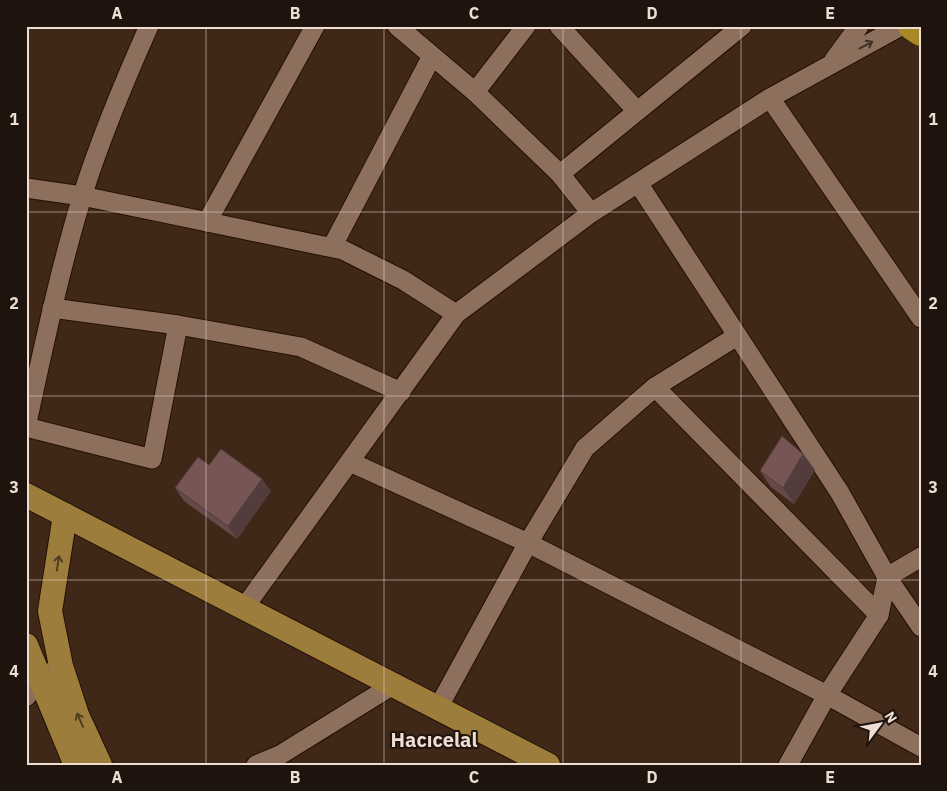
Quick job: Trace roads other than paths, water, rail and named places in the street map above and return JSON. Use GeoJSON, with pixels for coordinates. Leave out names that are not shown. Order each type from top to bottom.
{"type":"FeatureCollection","features":[{"type":"Feature","properties":{"kind":"highway"},"geometry":{"type":"LineString","coordinates":[[912,26],[921,32]]}},
{"type":"Feature","properties":{"kind":"main road"},"geometry":{"type":"LineString","coordinates":[[26,495],[548,765]]}},
{"type":"Feature","properties":{"kind":"main road"},"geometry":{"type":"LineString","coordinates":[[65,516],[50,611],[61,666],[77,715],[100,765]]}},
{"type":"Feature","properties":{"kind":"main road"},"geometry":{"type":"LineString","coordinates":[[26,645],[33,688],[76,765]]}},
{"type":"Feature","properties":{"kind":"street"},"geometry":{"type":"LineString","coordinates":[[149,26],[121,88],[82,196],[52,308],[26,427],[152,459],[178,325]]}},
{"type":"Feature","properties":{"kind":"street"},"geometry":{"type":"LineString","coordinates":[[207,222],[315,26]]}},
{"type":"Feature","properties":{"kind":"street"},"geometry":{"type":"LineString","coordinates":[[397,26],[475,92],[560,174],[591,213]]}},
{"type":"Feature","properties":{"kind":"street"},"geometry":{"type":"LineString","coordinates":[[475,92],[526,26]]}},
{"type":"Feature","properties":{"kind":"street"},"geometry":{"type":"LineString","coordinates":[[559,26],[637,111]]}},
{"type":"Feature","properties":{"kind":"street"},"geometry":{"type":"LineString","coordinates":[[560,174],[742,26]]}},
{"type":"Feature","properties":{"kind":"street"},"geometry":{"type":"LineString","coordinates":[[832,63],[858,26]]}},
{"type":"Feature","properties":{"kind":"street"},"geometry":{"type":"LineString","coordinates":[[244,608],[456,314],[591,213],[770,98],[901,26]]}},
{"type":"Feature","properties":{"kind":"street"},"geometry":{"type":"LineString","coordinates":[[332,248],[432,56]]}},
{"type":"Feature","properties":{"kind":"street"},"geometry":{"type":"LineString","coordinates":[[770,98],[920,317]]}},
{"type":"Feature","properties":{"kind":"street"},"geometry":{"type":"LineString","coordinates":[[638,183],[840,493],[887,577],[921,627]]}},
{"type":"Feature","properties":{"kind":"street"},"geometry":{"type":"LineString","coordinates":[[26,188],[82,196],[343,250],[403,280],[456,314]]}},
{"type":"Feature","properties":{"kind":"street"},"geometry":{"type":"LineString","coordinates":[[52,308],[178,325],[300,347],[401,392]]}},
{"type":"Feature","properties":{"kind":"street"},"geometry":{"type":"LineString","coordinates":[[438,708],[528,543],[585,448],[655,387],[737,336]]}},
{"type":"Feature","properties":{"kind":"street"},"geometry":{"type":"LineString","coordinates":[[655,387],[879,615]]}},
{"type":"Feature","properties":{"kind":"street"},"geometry":{"type":"LineString","coordinates":[[350,462],[528,543],[827,696],[921,747]]}},
{"type":"Feature","properties":{"kind":"street"},"geometry":{"type":"LineString","coordinates":[[788,765],[827,696],[879,615],[887,577],[921,557]]}},
{"type":"Feature","properties":{"kind":"street"},"geometry":{"type":"LineString","coordinates":[[33,688],[61,666]]}},
{"type":"Feature","properties":{"kind":"street"},"geometry":{"type":"LineString","coordinates":[[256,765],[282,760],[393,685]]}},
{"type":"Feature","properties":{"kind":"district","name":"Hacıcelal"},"geometry":{"type":"Point","coordinates":[434,740]}}]}
